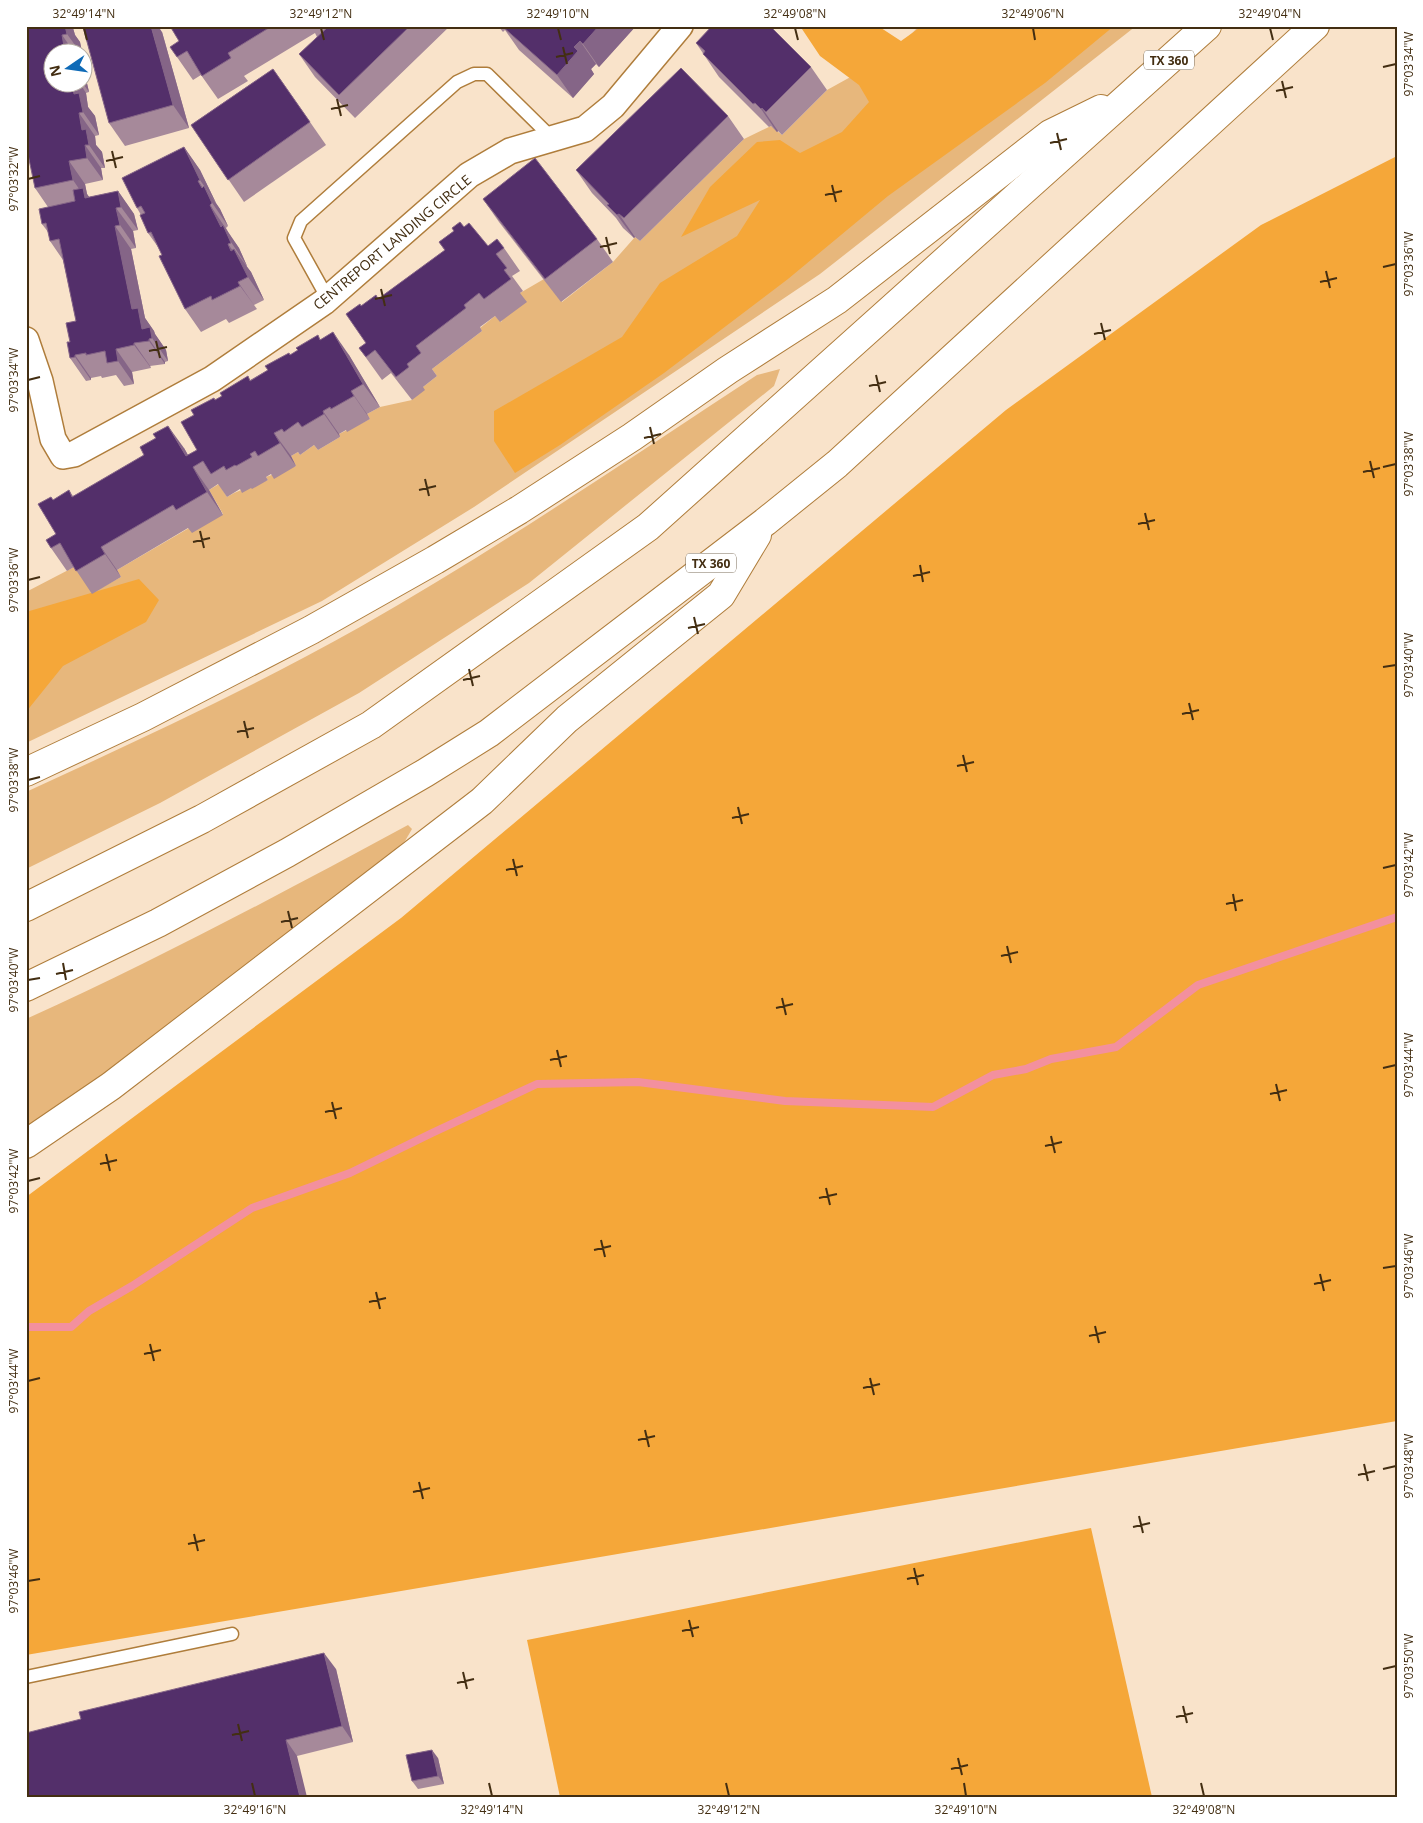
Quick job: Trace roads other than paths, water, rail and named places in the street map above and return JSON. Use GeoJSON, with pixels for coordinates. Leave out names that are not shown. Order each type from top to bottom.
{"type":"FeatureCollection","features":[{"type":"Feature","properties":{"kind":"highway","name":"TX 360"},"geometry":{"type":"LineString","coordinates":[[26,906],[202,819],[371,725],[648,527],[1207,26]]}},
{"type":"Feature","properties":{"kind":"highway","name":"TX 360"},"geometry":{"type":"LineString","coordinates":[[26,987],[158,923],[287,853],[425,773],[489,733],[765,522],[837,464],[1315,26]]}},
{"type":"Feature","properties":{"kind":"highway"},"geometry":{"type":"LineString","coordinates":[[26,772],[143,717],[311,630],[519,510],[632,437],[728,370],[837,300],[1050,134],[1132,94]]}},
{"type":"Feature","properties":{"kind":"highway"},"geometry":{"type":"LineString","coordinates":[[26,1144],[111,1086],[482,801],[567,719],[721,595],[765,522]]}},
{"type":"Feature","properties":{"kind":"street","name":"CENTREPORT LANDING CIRCLE"},"geometry":{"type":"LineString","coordinates":[[26,340],[40,381],[54,439],[63,456],[74,454],[212,378],[328,299],[469,175],[510,151],[585,129],[613,106],[680,26]]}},
{"type":"Feature","properties":{"kind":"lane"},"geometry":{"type":"LineString","coordinates":[[328,299],[294,238],[301,221],[457,82],[474,74],[487,74],[552,138]]}},
{"type":"Feature","properties":{"kind":"lane"},"geometry":{"type":"LineString","coordinates":[[26,1677],[232,1634]]}},
{"type":"Feature","properties":{"kind":"waterway"},"geometry":{"type":"LineString","coordinates":[[26,1327],[71,1327],[89,1311],[132,1286],[252,1208],[350,1173],[537,1084],[638,1082],[785,1101],[933,1107],[993,1075],[1026,1069],[1051,1059],[1116,1047],[1198,985],[1397,917]]}}]}
